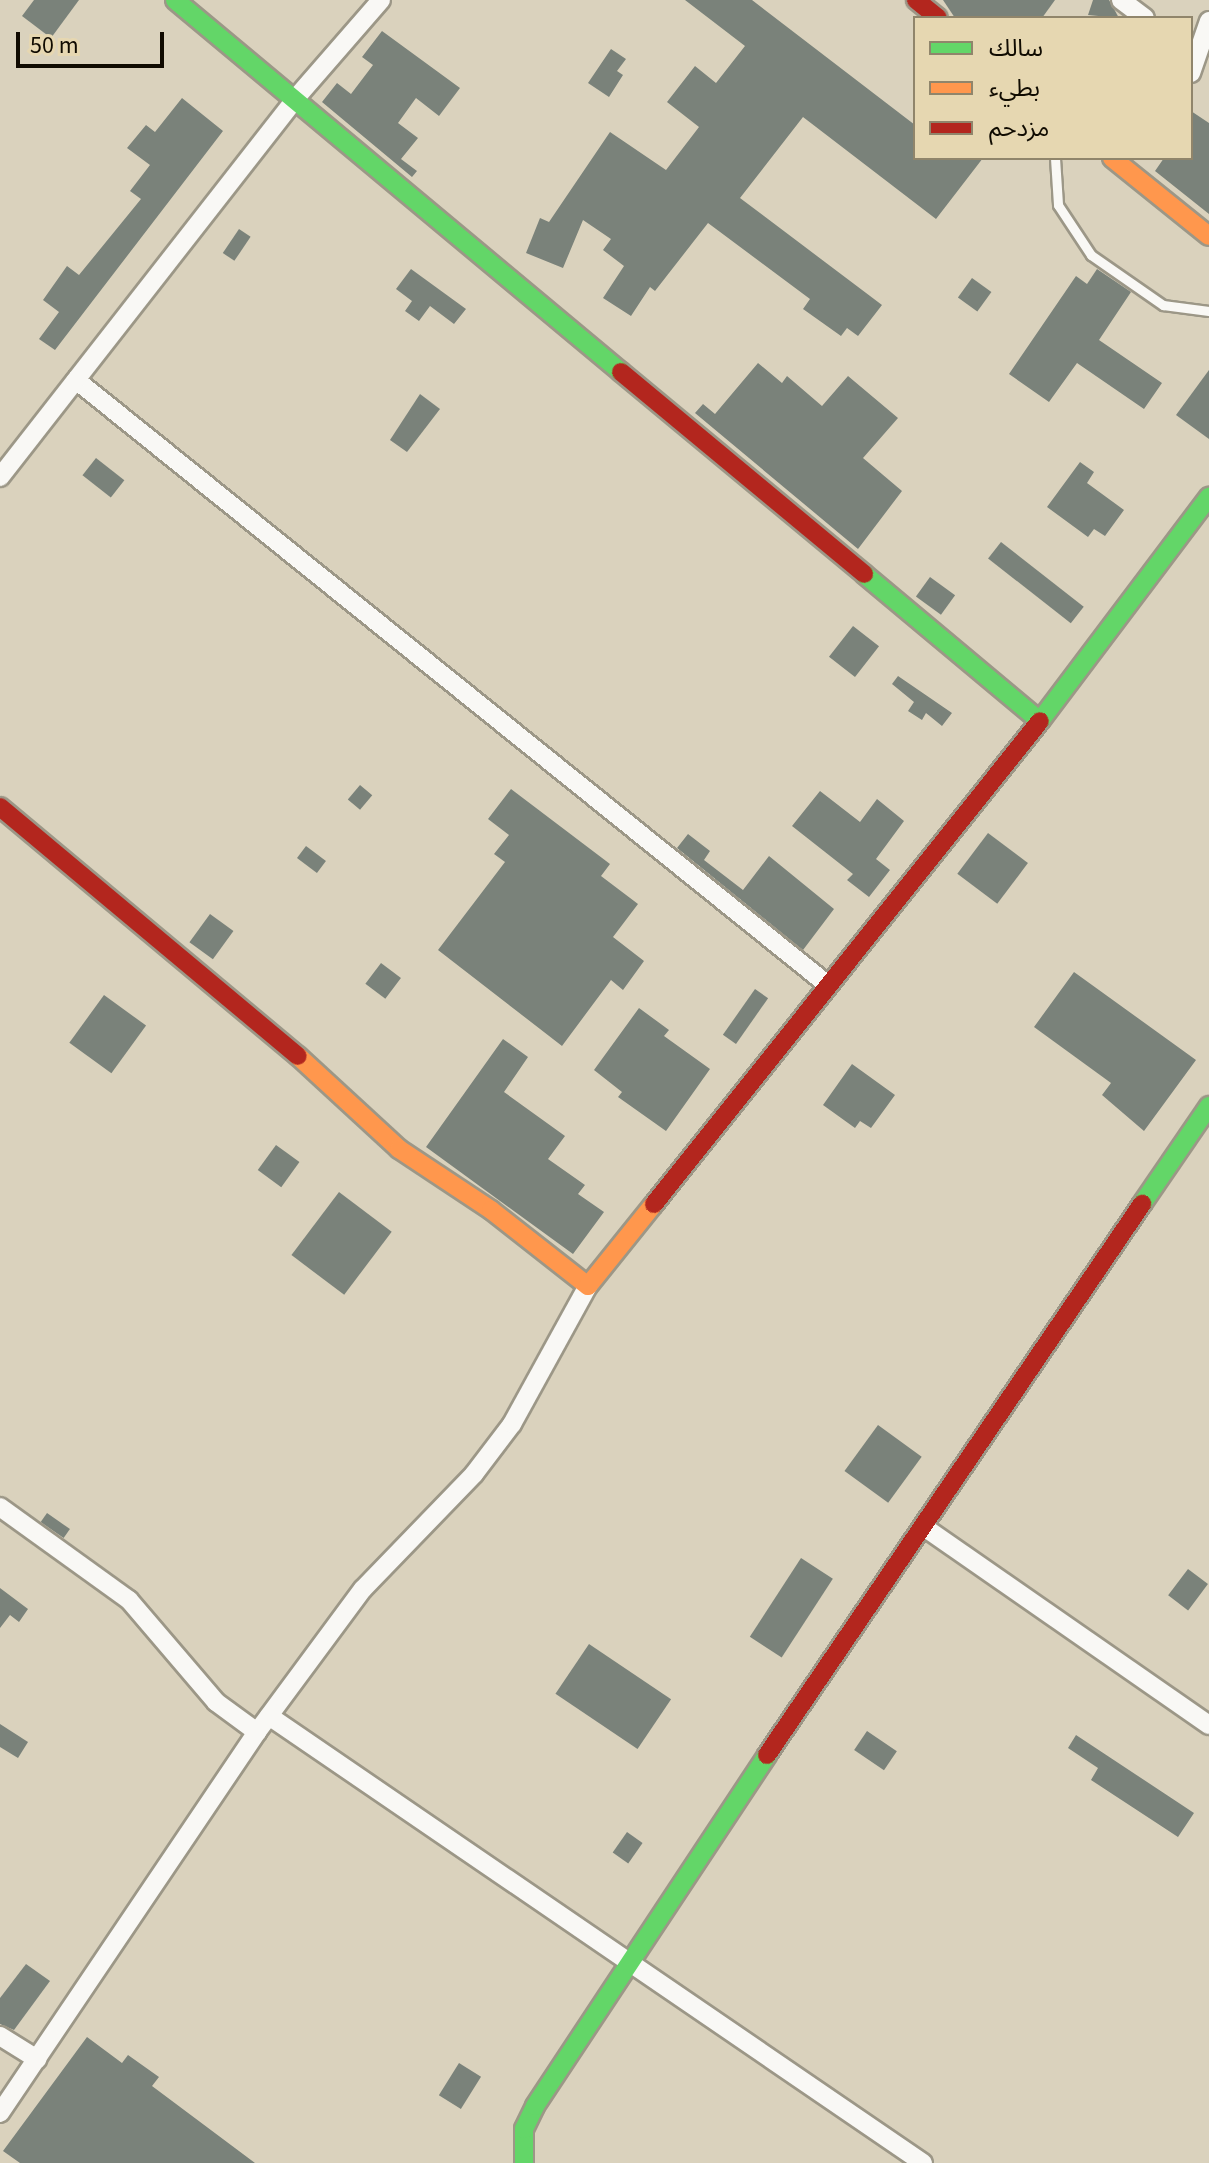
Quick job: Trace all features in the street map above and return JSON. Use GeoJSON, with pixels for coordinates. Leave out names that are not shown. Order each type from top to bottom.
{"type":"FeatureCollection","features":[{"type":"Feature","properties":{"kind":"street"},"geometry":{"type":"LineString","coordinates":[[175,0],[1040,721]]}},
{"type":"Feature","properties":{"kind":"street"},"geometry":{"type":"LineString","coordinates":[[0,477],[295,99],[381,0]]}},
{"type":"Feature","properties":{"kind":"street"},"geometry":{"type":"LineString","coordinates":[[916,0],[936,16]]}},
{"type":"Feature","properties":{"kind":"street"},"geometry":{"type":"LineString","coordinates":[[1121,0],[1142,16]]}},
{"type":"Feature","properties":{"kind":"street"},"geometry":{"type":"LineString","coordinates":[[1197,63],[1209,21]]}},
{"type":"Feature","properties":{"kind":"street"},"geometry":{"type":"LineString","coordinates":[[1135,165],[1209,236]]}},
{"type":"Feature","properties":{"kind":"street"},"geometry":{"type":"LineString","coordinates":[[76,380],[828,985]]}},
{"type":"Feature","properties":{"kind":"street"},"geometry":{"type":"LineString","coordinates":[[0,2113],[257,1732],[363,1589],[474,1474],[512,1424],[588,1286],[1040,721],[1209,497]]}},
{"type":"Feature","properties":{"kind":"street"},"geometry":{"type":"LineString","coordinates":[[0,807],[265,1025],[399,1149],[588,1286]]}},
{"type":"Feature","properties":{"kind":"street"},"geometry":{"type":"LineString","coordinates":[[524,2163],[524,2129],[535,2106],[626,1961],[1209,1106]]}},
{"type":"Feature","properties":{"kind":"street"},"geometry":{"type":"LineString","coordinates":[[0,1507],[129,1600],[216,1702],[257,1732]]}},
{"type":"Feature","properties":{"kind":"street"},"geometry":{"type":"LineString","coordinates":[[924,1527],[1209,1725]]}},
{"type":"Feature","properties":{"kind":"street"},"geometry":{"type":"LineString","coordinates":[[269,1716],[923,2163]]}},
{"type":"Feature","properties":{"kind":"street"},"geometry":{"type":"LineString","coordinates":[[0,2036],[37,2059]]}},
{"type":"Feature","properties":{"kind":"lane"},"geometry":{"type":"LineString","coordinates":[[1055,160],[1058,205],[1091,255],[1163,305],[1209,311]]}},
{"type":"Feature","properties":{"kind":"building"},"geometry":{"type":"Polygon","coordinates":[[[34,0],[79,0],[51,38],[22,16],[34,0]]]}},
{"type":"Feature","properties":{"kind":"building"},"geometry":{"type":"Polygon","coordinates":[[[685,0],[752,0],[913,123],[913,160],[981,160],[936,219],[803,117],[740,198],[882,305],[858,336],[847,328],[841,336],[803,309],[810,299],[708,223],[655,291],[650,287],[631,316],[603,298],[624,266],[603,250],[611,239],[583,220],[563,268],[526,253],[540,218],[549,222],[610,132],[666,170],[699,127],[667,102],[695,66],[716,83],[745,46],[685,0]]]}},
{"type":"Feature","properties":{"kind":"building"},"geometry":{"type":"Polygon","coordinates":[[[943,0],[1055,0],[1043,16],[954,16],[943,0]]]}},
{"type":"Feature","properties":{"kind":"building"},"geometry":{"type":"Polygon","coordinates":[[[1093,0],[1109,0],[1118,16],[1098,16],[1088,15],[1093,0]]]}},
{"type":"Feature","properties":{"kind":"building"},"geometry":{"type":"Polygon","coordinates":[[[382,31],[460,88],[439,116],[416,98],[398,123],[418,138],[401,159],[417,171],[412,177],[322,102],[337,83],[351,94],[373,65],[362,57],[382,31]]]}},
{"type":"Feature","properties":{"kind":"building"},"geometry":{"type":"Polygon","coordinates":[[[611,49],[626,59],[617,71],[623,75],[609,97],[588,83],[611,49]]]}},
{"type":"Feature","properties":{"kind":"building"},"geometry":{"type":"Polygon","coordinates":[[[182,98],[223,131],[55,350],[39,339],[59,312],[43,300],[67,266],[79,275],[141,199],[130,191],[150,165],[127,148],[146,125],[155,132],[182,98]]]}},
{"type":"Feature","properties":{"kind":"building"},"geometry":{"type":"Polygon","coordinates":[[[1193,112],[1209,123],[1209,214],[1155,171],[1163,160],[1193,160],[1193,112]]]}},
{"type":"Feature","properties":{"kind":"building"},"geometry":{"type":"Polygon","coordinates":[[[239,229],[251,237],[234,261],[223,253],[239,229]]]}},
{"type":"Feature","properties":{"kind":"building"},"geometry":{"type":"Polygon","coordinates":[[[411,269],[466,309],[454,324],[430,306],[419,321],[405,311],[412,301],[396,289],[411,269]]]}},
{"type":"Feature","properties":{"kind":"building"},"geometry":{"type":"Polygon","coordinates":[[[1097,269],[1131,292],[1099,340],[1162,383],[1144,409],[1077,363],[1049,402],[1009,374],[1076,276],[1087,284],[1097,269]]]}},
{"type":"Feature","properties":{"kind":"building"},"geometry":{"type":"Polygon","coordinates":[[[972,278],[991,292],[977,312],[958,297],[972,278]]]}},
{"type":"Feature","properties":{"kind":"building"},"geometry":{"type":"Polygon","coordinates":[[[758,363],[782,383],[787,376],[822,406],[848,376],[898,418],[863,458],[902,491],[858,549],[695,413],[703,404],[715,414],[758,363]]]}},
{"type":"Feature","properties":{"kind":"building"},"geometry":{"type":"Polygon","coordinates":[[[1209,370],[1209,439],[1176,415],[1209,370]]]}},
{"type":"Feature","properties":{"kind":"building"},"geometry":{"type":"Polygon","coordinates":[[[420,394],[440,409],[407,452],[390,440],[420,394]]]}},
{"type":"Feature","properties":{"kind":"building"},"geometry":{"type":"Polygon","coordinates":[[[96,458],[124,480],[111,498],[82,475],[96,458]]]}},
{"type":"Feature","properties":{"kind":"building"},"geometry":{"type":"Polygon","coordinates":[[[1080,462],[1094,472],[1087,483],[1124,510],[1105,536],[1094,529],[1088,537],[1047,507],[1080,462]]]}},
{"type":"Feature","properties":{"kind":"building"},"geometry":{"type":"Polygon","coordinates":[[[1001,542],[1084,607],[1071,623],[988,559],[1001,542]]]}},
{"type":"Feature","properties":{"kind":"building"},"geometry":{"type":"Polygon","coordinates":[[[930,577],[955,595],[941,615],[916,596],[930,577]]]}},
{"type":"Feature","properties":{"kind":"building"},"geometry":{"type":"Polygon","coordinates":[[[853,626],[879,646],[855,677],[829,657],[853,626]]]}},
{"type":"Feature","properties":{"kind":"building"},"geometry":{"type":"Polygon","coordinates":[[[898,676],[952,713],[942,726],[926,713],[922,720],[908,711],[914,702],[892,684],[898,676]]]}},
{"type":"Feature","properties":{"kind":"building"},"geometry":{"type":"Polygon","coordinates":[[[360,785],[372,795],[360,810],[348,800],[360,785]]]}},
{"type":"Feature","properties":{"kind":"building"},"geometry":{"type":"Polygon","coordinates":[[[511,789],[610,864],[601,876],[638,904],[613,937],[644,961],[623,990],[611,980],[562,1046],[438,950],[505,862],[494,854],[509,835],[488,819],[511,789]]]}},
{"type":"Feature","properties":{"kind":"building"},"geometry":{"type":"Polygon","coordinates":[[[820,791],[860,822],[877,799],[904,821],[876,859],[890,870],[869,897],[847,880],[853,874],[792,826],[820,791]]]}},
{"type":"Feature","properties":{"kind":"building"},"geometry":{"type":"Polygon","coordinates":[[[988,833],[1028,863],[997,904],[957,874],[988,833]]]}},
{"type":"Feature","properties":{"kind":"building"},"geometry":{"type":"Polygon","coordinates":[[[688,834],[710,851],[704,860],[743,890],[769,856],[834,909],[803,950],[677,848],[688,834]]]}},
{"type":"Feature","properties":{"kind":"building"},"geometry":{"type":"Polygon","coordinates":[[[306,846],[326,861],[317,873],[297,858],[306,846]]]}},
{"type":"Feature","properties":{"kind":"building"},"geometry":{"type":"Polygon","coordinates":[[[210,914],[233,931],[213,959],[189,942],[210,914]]]}},
{"type":"Feature","properties":{"kind":"building"},"geometry":{"type":"Polygon","coordinates":[[[381,963],[401,978],[385,999],[365,984],[381,963]]]}},
{"type":"Feature","properties":{"kind":"building"},"geometry":{"type":"Polygon","coordinates":[[[1074,972],[1196,1060],[1144,1131],[1102,1095],[1111,1083],[1034,1027],[1074,972]]]}},
{"type":"Feature","properties":{"kind":"building"},"geometry":{"type":"Polygon","coordinates":[[[755,989],[768,998],[736,1044],[723,1035],[755,989]]]}},
{"type":"Feature","properties":{"kind":"building"},"geometry":{"type":"Polygon","coordinates":[[[104,995],[146,1026],[111,1073],[69,1043],[104,995]]]}},
{"type":"Feature","properties":{"kind":"building"},"geometry":{"type":"Polygon","coordinates":[[[639,1008],[669,1030],[664,1036],[710,1069],[666,1131],[618,1097],[622,1092],[594,1070],[639,1008]]]}},
{"type":"Feature","properties":{"kind":"building"},"geometry":{"type":"Polygon","coordinates":[[[503,1039],[528,1057],[504,1092],[565,1136],[548,1159],[585,1185],[578,1194],[604,1212],[573,1254],[426,1147],[503,1039]]]}},
{"type":"Feature","properties":{"kind":"building"},"geometry":{"type":"Polygon","coordinates":[[[852,1064],[895,1095],[871,1128],[860,1121],[855,1128],[823,1105],[852,1064]]]}},
{"type":"Feature","properties":{"kind":"building"},"geometry":{"type":"Polygon","coordinates":[[[276,1145],[299,1162],[281,1187],[258,1170],[276,1145]]]}},
{"type":"Feature","properties":{"kind":"building"},"geometry":{"type":"Polygon","coordinates":[[[339,1192],[392,1232],[344,1295],[291,1255],[339,1192]]]}},
{"type":"Feature","properties":{"kind":"building"},"geometry":{"type":"Polygon","coordinates":[[[878,1425],[922,1457],[888,1503],[844,1471],[878,1425]]]}},
{"type":"Feature","properties":{"kind":"building"},"geometry":{"type":"Polygon","coordinates":[[[47,1513],[70,1529],[64,1538],[41,1522],[47,1513]]]}},
{"type":"Feature","properties":{"kind":"building"},"geometry":{"type":"Polygon","coordinates":[[[801,1558],[833,1579],[782,1658],[750,1637],[801,1558]]]}},
{"type":"Feature","properties":{"kind":"building"},"geometry":{"type":"Polygon","coordinates":[[[1188,1569],[1208,1584],[1188,1610],[1168,1595],[1188,1569]]]}},
{"type":"Feature","properties":{"kind":"building"},"geometry":{"type":"Polygon","coordinates":[[[0,1588],[28,1609],[19,1622],[10,1615],[0,1628],[0,1588]]]}},
{"type":"Feature","properties":{"kind":"building"},"geometry":{"type":"Polygon","coordinates":[[[589,1644],[671,1699],[638,1749],[555,1694],[589,1644]]]}},
{"type":"Feature","properties":{"kind":"building"},"geometry":{"type":"Polygon","coordinates":[[[0,1724],[28,1742],[18,1758],[0,1747],[0,1724]]]}},
{"type":"Feature","properties":{"kind":"building"},"geometry":{"type":"Polygon","coordinates":[[[867,1731],[897,1751],[884,1770],[854,1750],[867,1731]]]}},
{"type":"Feature","properties":{"kind":"building"},"geometry":{"type":"Polygon","coordinates":[[[1076,1735],[1194,1813],[1178,1837],[1091,1780],[1098,1768],[1068,1748],[1076,1735]]]}},
{"type":"Feature","properties":{"kind":"building"},"geometry":{"type":"Polygon","coordinates":[[[627,1832],[643,1843],[628,1863],[613,1852],[627,1832]]]}},
{"type":"Feature","properties":{"kind":"building"},"geometry":{"type":"Polygon","coordinates":[[[26,1964],[50,1981],[14,2030],[0,2024],[0,1998],[26,1964]]]}},
{"type":"Feature","properties":{"kind":"building"},"geometry":{"type":"Polygon","coordinates":[[[87,2037],[122,2063],[128,2055],[159,2077],[152,2086],[255,2163],[20,2163],[3,2151],[87,2037]]]}},
{"type":"Feature","properties":{"kind":"building"},"geometry":{"type":"Polygon","coordinates":[[[459,2063],[481,2077],[461,2109],[439,2095],[459,2063]]]}},
{"type":"Feature","properties":{"kind":"traffic: fast"},"geometry":{"type":"LineString","coordinates":[[175,0],[621,372]]}},
{"type":"Feature","properties":{"kind":"traffic: fast"},"geometry":{"type":"LineString","coordinates":[[864,574],[1040,721],[1209,497]]}},
{"type":"Feature","properties":{"kind":"traffic: fast"},"geometry":{"type":"LineString","coordinates":[[1142,1204],[1209,1106]]}},
{"type":"Feature","properties":{"kind":"traffic: fast"},"geometry":{"type":"LineString","coordinates":[[524,2163],[524,2129],[535,2106],[767,1755]]}},
{"type":"Feature","properties":{"kind":"traffic: slow"},"geometry":{"type":"LineString","coordinates":[[1114,160],[1209,236]]}},
{"type":"Feature","properties":{"kind":"traffic: slow"},"geometry":{"type":"LineString","coordinates":[[298,1056],[399,1149],[491,1210],[588,1286],[654,1204]]}},
{"type":"Feature","properties":{"kind":"traffic: jam"},"geometry":{"type":"LineString","coordinates":[[916,0],[936,16]]}},
{"type":"Feature","properties":{"kind":"traffic: jam"},"geometry":{"type":"LineString","coordinates":[[621,372],[864,574]]}},
{"type":"Feature","properties":{"kind":"traffic: jam"},"geometry":{"type":"LineString","coordinates":[[654,1204],[1040,721]]}},
{"type":"Feature","properties":{"kind":"traffic: jam"},"geometry":{"type":"LineString","coordinates":[[0,807],[298,1056]]}},
{"type":"Feature","properties":{"kind":"traffic: jam"},"geometry":{"type":"LineString","coordinates":[[767,1755],[1142,1204]]}}]}
